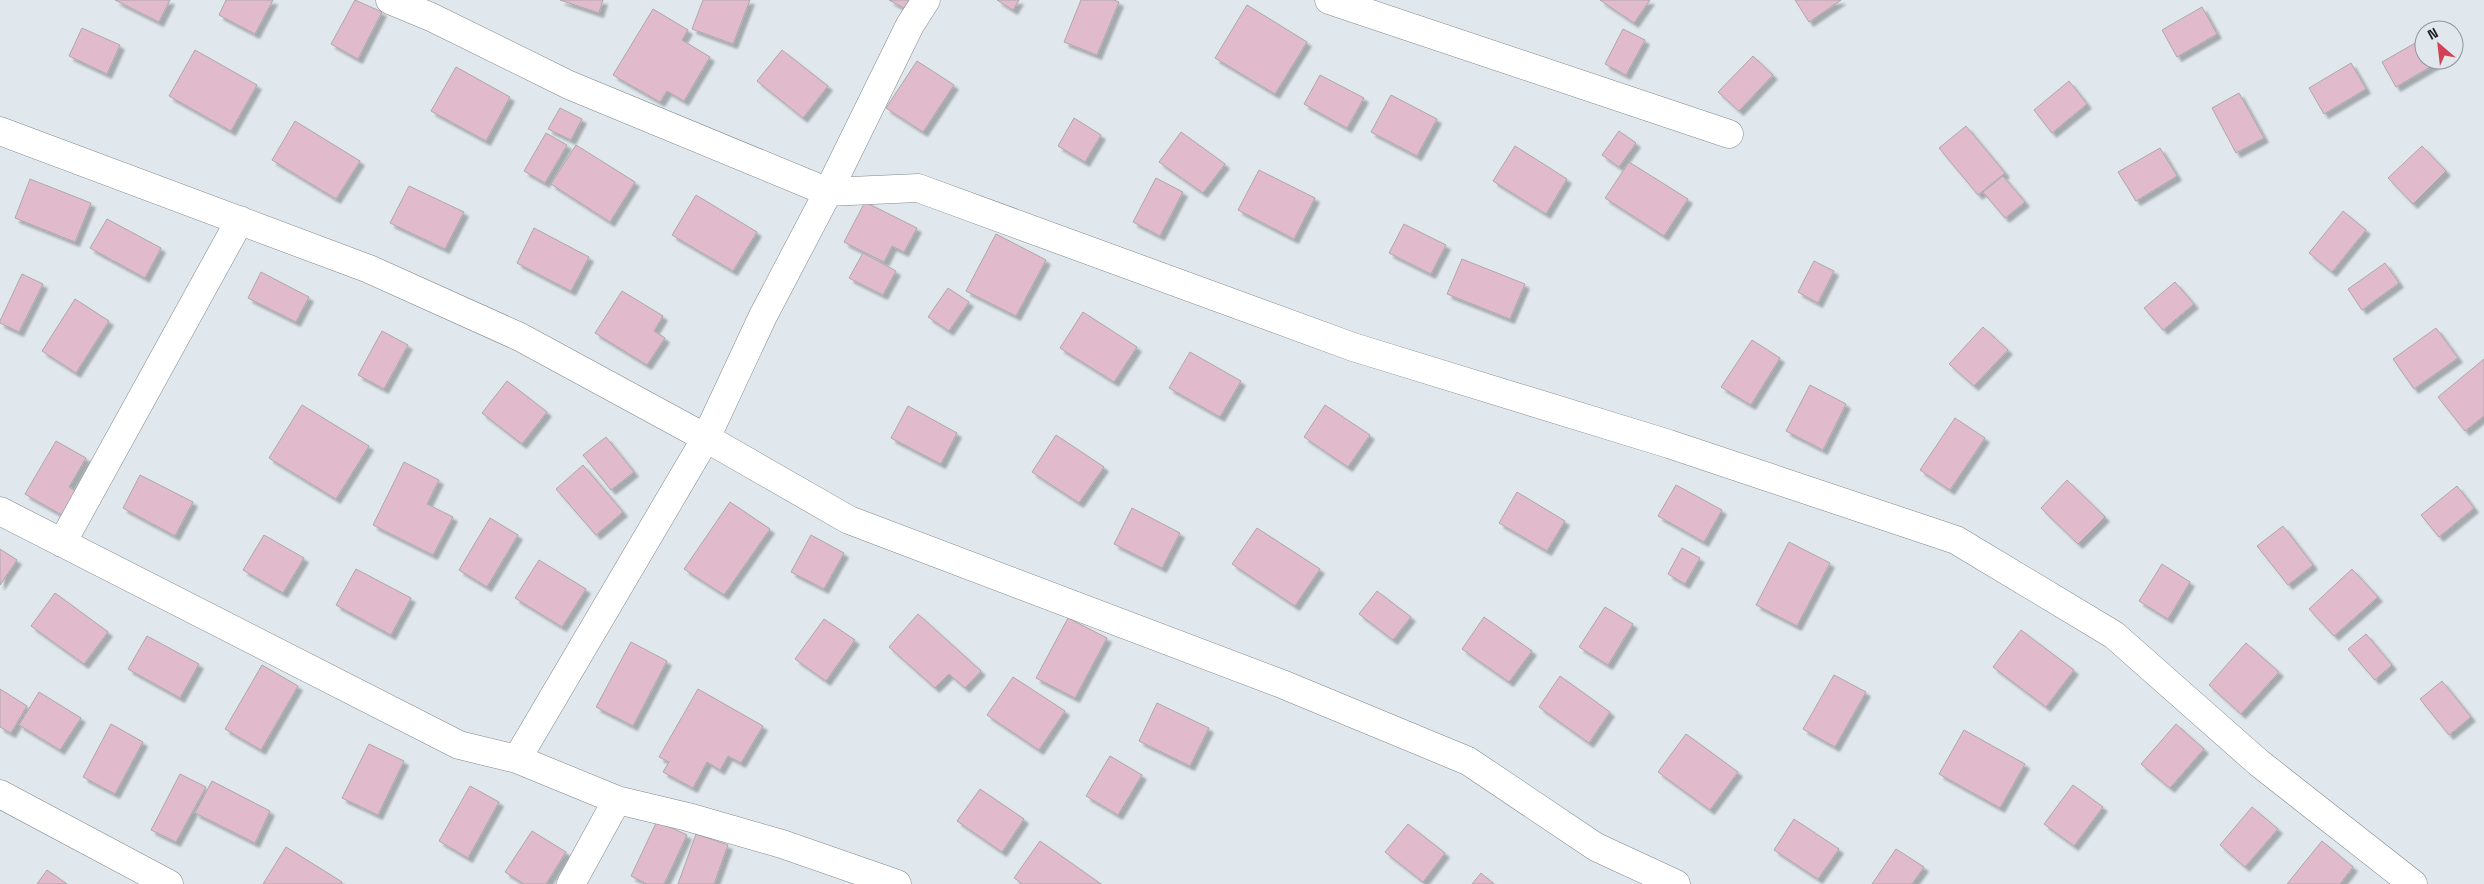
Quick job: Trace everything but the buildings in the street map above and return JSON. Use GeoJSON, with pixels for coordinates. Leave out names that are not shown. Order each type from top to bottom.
{"type":"FeatureCollection","features":[{"type":"Feature","properties":{"kind":"street"},"geometry":{"type":"LineString","coordinates":[[390,0],[431,17],[569,85],[828,192],[918,188],[1353,347],[1697,453],[1956,540],[2114,635],[2258,763],[2413,884]]}},
{"type":"Feature","properties":{"kind":"street"},"geometry":{"type":"LineString","coordinates":[[517,759],[706,438],[763,316],[828,192],[910,25],[926,0]]}},
{"type":"Feature","properties":{"kind":"street"},"geometry":{"type":"LineString","coordinates":[[1329,0],[1728,134]]}},
{"type":"Feature","properties":{"kind":"street"},"geometry":{"type":"LineString","coordinates":[[0,132],[369,269],[520,337],[706,438],[849,520],[1282,684],[1468,761],[1596,847],[1676,884]]}},
{"type":"Feature","properties":{"kind":"street"},"geometry":{"type":"LineString","coordinates":[[62,543],[240,220]]}},
{"type":"Feature","properties":{"kind":"street"},"geometry":{"type":"LineString","coordinates":[[0,511],[459,745],[517,759],[617,800],[688,817],[782,844],[897,884]]}},
{"type":"Feature","properties":{"kind":"street"},"geometry":{"type":"LineString","coordinates":[[0,794],[169,884]]}},
{"type":"Feature","properties":{"kind":"street"},"geometry":{"type":"LineString","coordinates":[[570,884],[617,800]]}}]}
